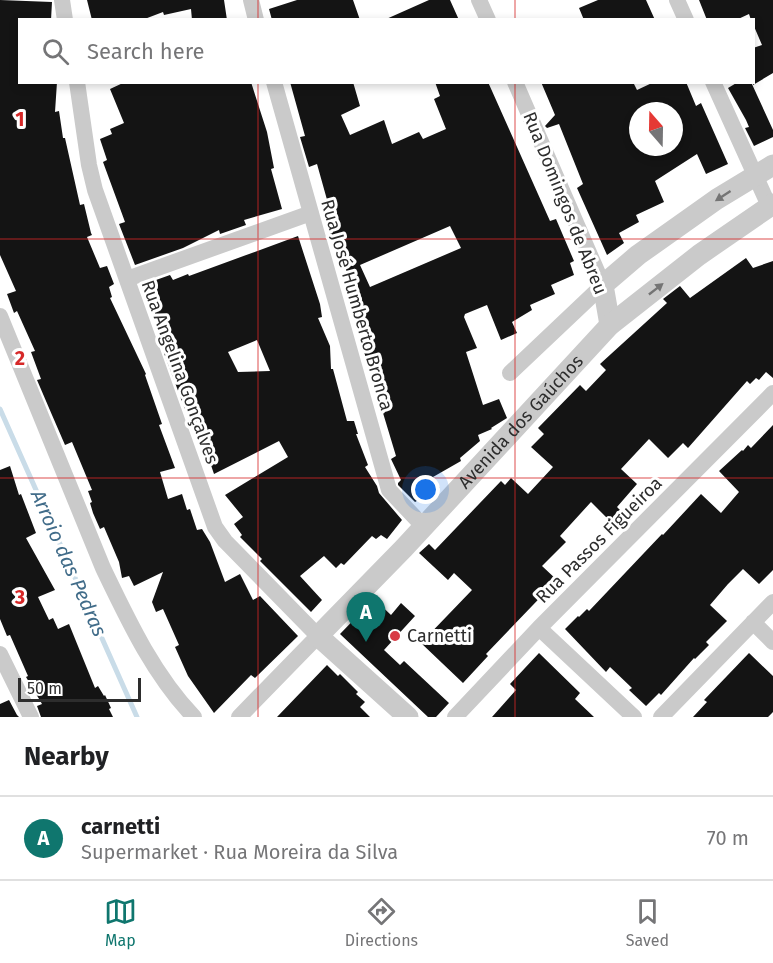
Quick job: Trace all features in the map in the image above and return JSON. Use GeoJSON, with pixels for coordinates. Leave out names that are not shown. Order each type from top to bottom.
{"type":"FeatureCollection","features":[{"type":"Feature","properties":{"kind":"street"},"geometry":{"type":"LineString","coordinates":[[62,0],[65,18]]}},
{"type":"Feature","properties":{"kind":"street"},"geometry":{"type":"LineString","coordinates":[[251,0],[256,18]]}},
{"type":"Feature","properties":{"kind":"street"},"geometry":{"type":"LineString","coordinates":[[479,0],[487,18]]}},
{"type":"Feature","properties":{"kind":"street"},"geometry":{"type":"LineString","coordinates":[[677,0],[685,18]]}},
{"type":"Feature","properties":{"kind":"street","name":"Rua Angelina Gonçalves"},"geometry":{"type":"LineString","coordinates":[[77,84],[93,182],[215,527],[231,548],[318,636]]}},
{"type":"Feature","properties":{"kind":"street","name":"Rua José Humberto Bronca"},"geometry":{"type":"LineString","coordinates":[[275,84],[389,490],[423,526]]}},
{"type":"Feature","properties":{"kind":"street","name":"Rua Domingos de Abreu"},"geometry":{"type":"LineString","coordinates":[[516,84],[603,285],[610,325]]}},
{"type":"Feature","properties":{"kind":"street"},"geometry":{"type":"LineString","coordinates":[[715,84],[754,175],[771,205]]}},
{"type":"Feature","properties":{"kind":"street","name":"Avenida dos Gaúchos"},"geometry":{"type":"LineString","coordinates":[[510,373],[638,255],[754,175],[773,165]]}},
{"type":"Feature","properties":{"kind":"street","name":"Avenida dos Gaúchos"},"geometry":{"type":"LineString","coordinates":[[239,717],[423,526],[610,325],[699,255],[771,205]]}},
{"type":"Feature","properties":{"kind":"street"},"geometry":{"type":"LineString","coordinates":[[127,279],[311,213]]}},
{"type":"Feature","properties":{"kind":"street"},"geometry":{"type":"LineString","coordinates":[[0,316],[116,595],[157,671],[174,696],[194,717]]}},
{"type":"Feature","properties":{"kind":"street","name":"Rua Passos Figueiroa"},"geometry":{"type":"LineString","coordinates":[[455,717],[539,628],[773,393]]}},
{"type":"Feature","properties":{"kind":"street"},"geometry":{"type":"LineString","coordinates":[[661,717],[773,602]]}},
{"type":"Feature","properties":{"kind":"street"},"geometry":{"type":"LineString","coordinates":[[753,622],[773,642]]}},
{"type":"Feature","properties":{"kind":"street"},"geometry":{"type":"LineString","coordinates":[[539,628],[634,717]]}},
{"type":"Feature","properties":{"kind":"street"},"geometry":{"type":"LineString","coordinates":[[318,636],[408,717]]}},
{"type":"Feature","properties":{"kind":"street"},"geometry":{"type":"LineString","coordinates":[[0,654],[31,717]]}},
{"type":"Feature","properties":{"kind":"building"},"geometry":{"type":"Polygon","coordinates":[[[0,0],[52,2],[51,18],[18,18],[18,84],[57,84],[55,112],[59,111],[63,138],[65,138],[80,205],[84,204],[92,235],[87,237],[100,268],[107,266],[114,284],[109,287],[112,297],[110,298],[146,374],[162,424],[159,425],[175,468],[160,472],[168,499],[182,494],[197,530],[202,529],[210,542],[225,582],[240,574],[253,600],[260,596],[298,636],[255,678],[251,675],[214,713],[188,676],[175,647],[179,645],[163,609],[156,612],[152,602],[163,572],[134,586],[129,576],[122,578],[119,562],[104,527],[100,529],[93,513],[88,491],[92,490],[72,442],[65,445],[37,380],[41,379],[31,352],[35,351],[17,311],[14,313],[7,294],[16,291],[0,255],[0,0]]]}},
{"type":"Feature","properties":{"kind":"building"},"geometry":{"type":"Polygon","coordinates":[[[87,0],[224,0],[227,18],[192,18],[191,9],[164,15],[163,12],[147,18],[92,18],[87,0]]]}},
{"type":"Feature","properties":{"kind":"building"},"geometry":{"type":"Polygon","coordinates":[[[297,0],[353,0],[359,18],[271,18],[269,9],[297,0]]]}},
{"type":"Feature","properties":{"kind":"building"},"geometry":{"type":"Polygon","coordinates":[[[429,0],[450,0],[458,18],[388,18],[429,0]]]}},
{"type":"Feature","properties":{"kind":"building"},"geometry":{"type":"Polygon","coordinates":[[[598,0],[646,0],[654,18],[583,18],[579,8],[598,0]]]}},
{"type":"Feature","properties":{"kind":"building"},"geometry":{"type":"Polygon","coordinates":[[[699,0],[773,0],[773,73],[755,84],[755,47],[762,45],[755,29],[755,18],[750,18],[749,14],[740,18],[706,18],[699,0]]]}},
{"type":"Feature","properties":{"kind":"building"},"geometry":{"type":"Polygon","coordinates":[[[121,84],[252,84],[267,132],[274,168],[271,169],[282,209],[244,220],[246,225],[220,234],[219,230],[183,248],[135,265],[119,224],[125,222],[103,162],[107,160],[100,139],[112,134],[110,129],[124,123],[110,89],[121,84]]]}},
{"type":"Feature","properties":{"kind":"building"},"geometry":{"type":"Polygon","coordinates":[[[291,84],[354,84],[360,106],[341,115],[350,135],[384,120],[392,144],[419,132],[423,139],[446,129],[434,99],[440,96],[436,84],[489,84],[550,221],[556,219],[574,261],[570,263],[574,275],[551,285],[555,294],[530,305],[532,310],[512,322],[517,333],[501,340],[487,305],[465,314],[464,317],[477,348],[466,352],[483,405],[499,399],[507,418],[492,429],[478,435],[480,441],[460,458],[461,461],[433,477],[440,488],[415,502],[398,485],[401,480],[391,459],[396,456],[380,403],[385,401],[371,361],[367,362],[363,348],[368,346],[359,309],[352,312],[344,283],[349,281],[342,254],[337,256],[325,217],[331,214],[317,164],[309,167],[300,137],[305,136],[291,84]],[[450,226],[360,265],[370,287],[461,248],[450,226]]]}},
{"type":"Feature","properties":{"kind":"building"},"geometry":{"type":"Polygon","coordinates":[[[542,84],[634,84],[637,90],[650,84],[687,84],[696,106],[701,103],[728,164],[706,174],[697,154],[655,181],[664,202],[636,215],[639,222],[619,233],[624,243],[607,255],[577,188],[583,184],[559,124],[547,128],[545,126],[555,115],[542,84]]]}},
{"type":"Feature","properties":{"kind":"building"},"geometry":{"type":"Polygon","coordinates":[[[735,84],[752,84],[773,130],[773,137],[754,146],[745,128],[749,127],[746,120],[728,88],[735,84]]]}},
{"type":"Feature","properties":{"kind":"building"},"geometry":{"type":"Polygon","coordinates":[[[298,236],[320,304],[322,317],[318,318],[330,346],[331,369],[333,369],[347,421],[354,421],[358,434],[356,434],[368,465],[365,467],[379,493],[402,520],[387,539],[381,535],[376,539],[372,536],[344,565],[341,563],[336,568],[324,556],[300,576],[322,600],[311,612],[260,561],[262,559],[240,537],[242,535],[234,524],[243,517],[225,495],[288,457],[279,441],[214,474],[198,427],[193,427],[191,411],[186,412],[165,356],[162,346],[168,342],[142,285],[170,275],[173,280],[188,274],[189,276],[298,236]],[[257,340],[228,352],[238,372],[270,371],[257,340]]]}},
{"type":"Feature","properties":{"kind":"building"},"geometry":{"type":"Polygon","coordinates":[[[746,258],[753,268],[773,261],[773,378],[766,372],[759,380],[756,378],[750,384],[747,381],[688,448],[683,443],[668,458],[649,439],[621,469],[637,484],[617,507],[620,510],[610,521],[591,502],[560,536],[566,542],[542,566],[557,580],[486,654],[488,656],[463,683],[421,643],[472,590],[454,573],[448,580],[419,553],[429,544],[435,550],[501,481],[505,485],[511,478],[528,494],[553,467],[531,447],[544,434],[538,428],[580,385],[586,391],[606,370],[600,364],[667,303],[663,299],[680,286],[690,298],[746,258]]]}},
{"type":"Feature","properties":{"kind":"building"},"geometry":{"type":"Polygon","coordinates":[[[773,425],[773,570],[759,584],[743,569],[728,584],[710,605],[727,621],[706,642],[709,645],[694,658],[661,695],[659,693],[646,706],[629,690],[632,688],[610,667],[606,672],[565,629],[587,609],[589,611],[701,494],[721,513],[739,492],[719,471],[748,445],[751,448],[773,425]]]}},
{"type":"Feature","properties":{"kind":"building"},"geometry":{"type":"Polygon","coordinates":[[[10,466],[19,495],[21,494],[36,533],[26,538],[55,590],[38,597],[49,620],[53,618],[58,629],[69,624],[95,688],[98,686],[105,695],[113,717],[41,717],[37,706],[42,704],[26,677],[28,676],[10,635],[7,636],[0,619],[0,470],[10,466]]]}},
{"type":"Feature","properties":{"kind":"building"},"geometry":{"type":"Polygon","coordinates":[[[374,599],[391,615],[401,603],[415,616],[384,650],[400,665],[404,661],[449,703],[436,717],[428,717],[340,634],[374,599]]]}},
{"type":"Feature","properties":{"kind":"building"},"geometry":{"type":"Polygon","coordinates":[[[539,653],[580,693],[575,699],[594,717],[492,717],[516,690],[510,684],[539,653]]]}},
{"type":"Feature","properties":{"kind":"building"},"geometry":{"type":"Polygon","coordinates":[[[749,653],[773,676],[773,712],[768,717],[693,717],[707,702],[704,700],[749,653]]]}},
{"type":"Feature","properties":{"kind":"building"},"geometry":{"type":"Polygon","coordinates":[[[327,665],[358,692],[356,694],[365,702],[360,707],[370,717],[277,717],[327,665]]]}},
{"type":"Feature","properties":{"kind":"building"},"geometry":{"type":"Polygon","coordinates":[[[9,700],[19,717],[0,717],[0,704],[9,700]]]}},
{"type":"Feature","properties":{"kind":"waterway","name":"Arroio das Pedras"},"geometry":{"type":"LineString","coordinates":[[0,409],[137,717]]}},
{"type":"Feature","properties":{"kind":"place","name":"Carnetti"},"geometry":{"type":"Point","coordinates":[395,636]}},
{"type":"Feature","properties":{"kind":"place","name":"carnetti"},"geometry":{"type":"Point","coordinates":[366,642]}}]}
